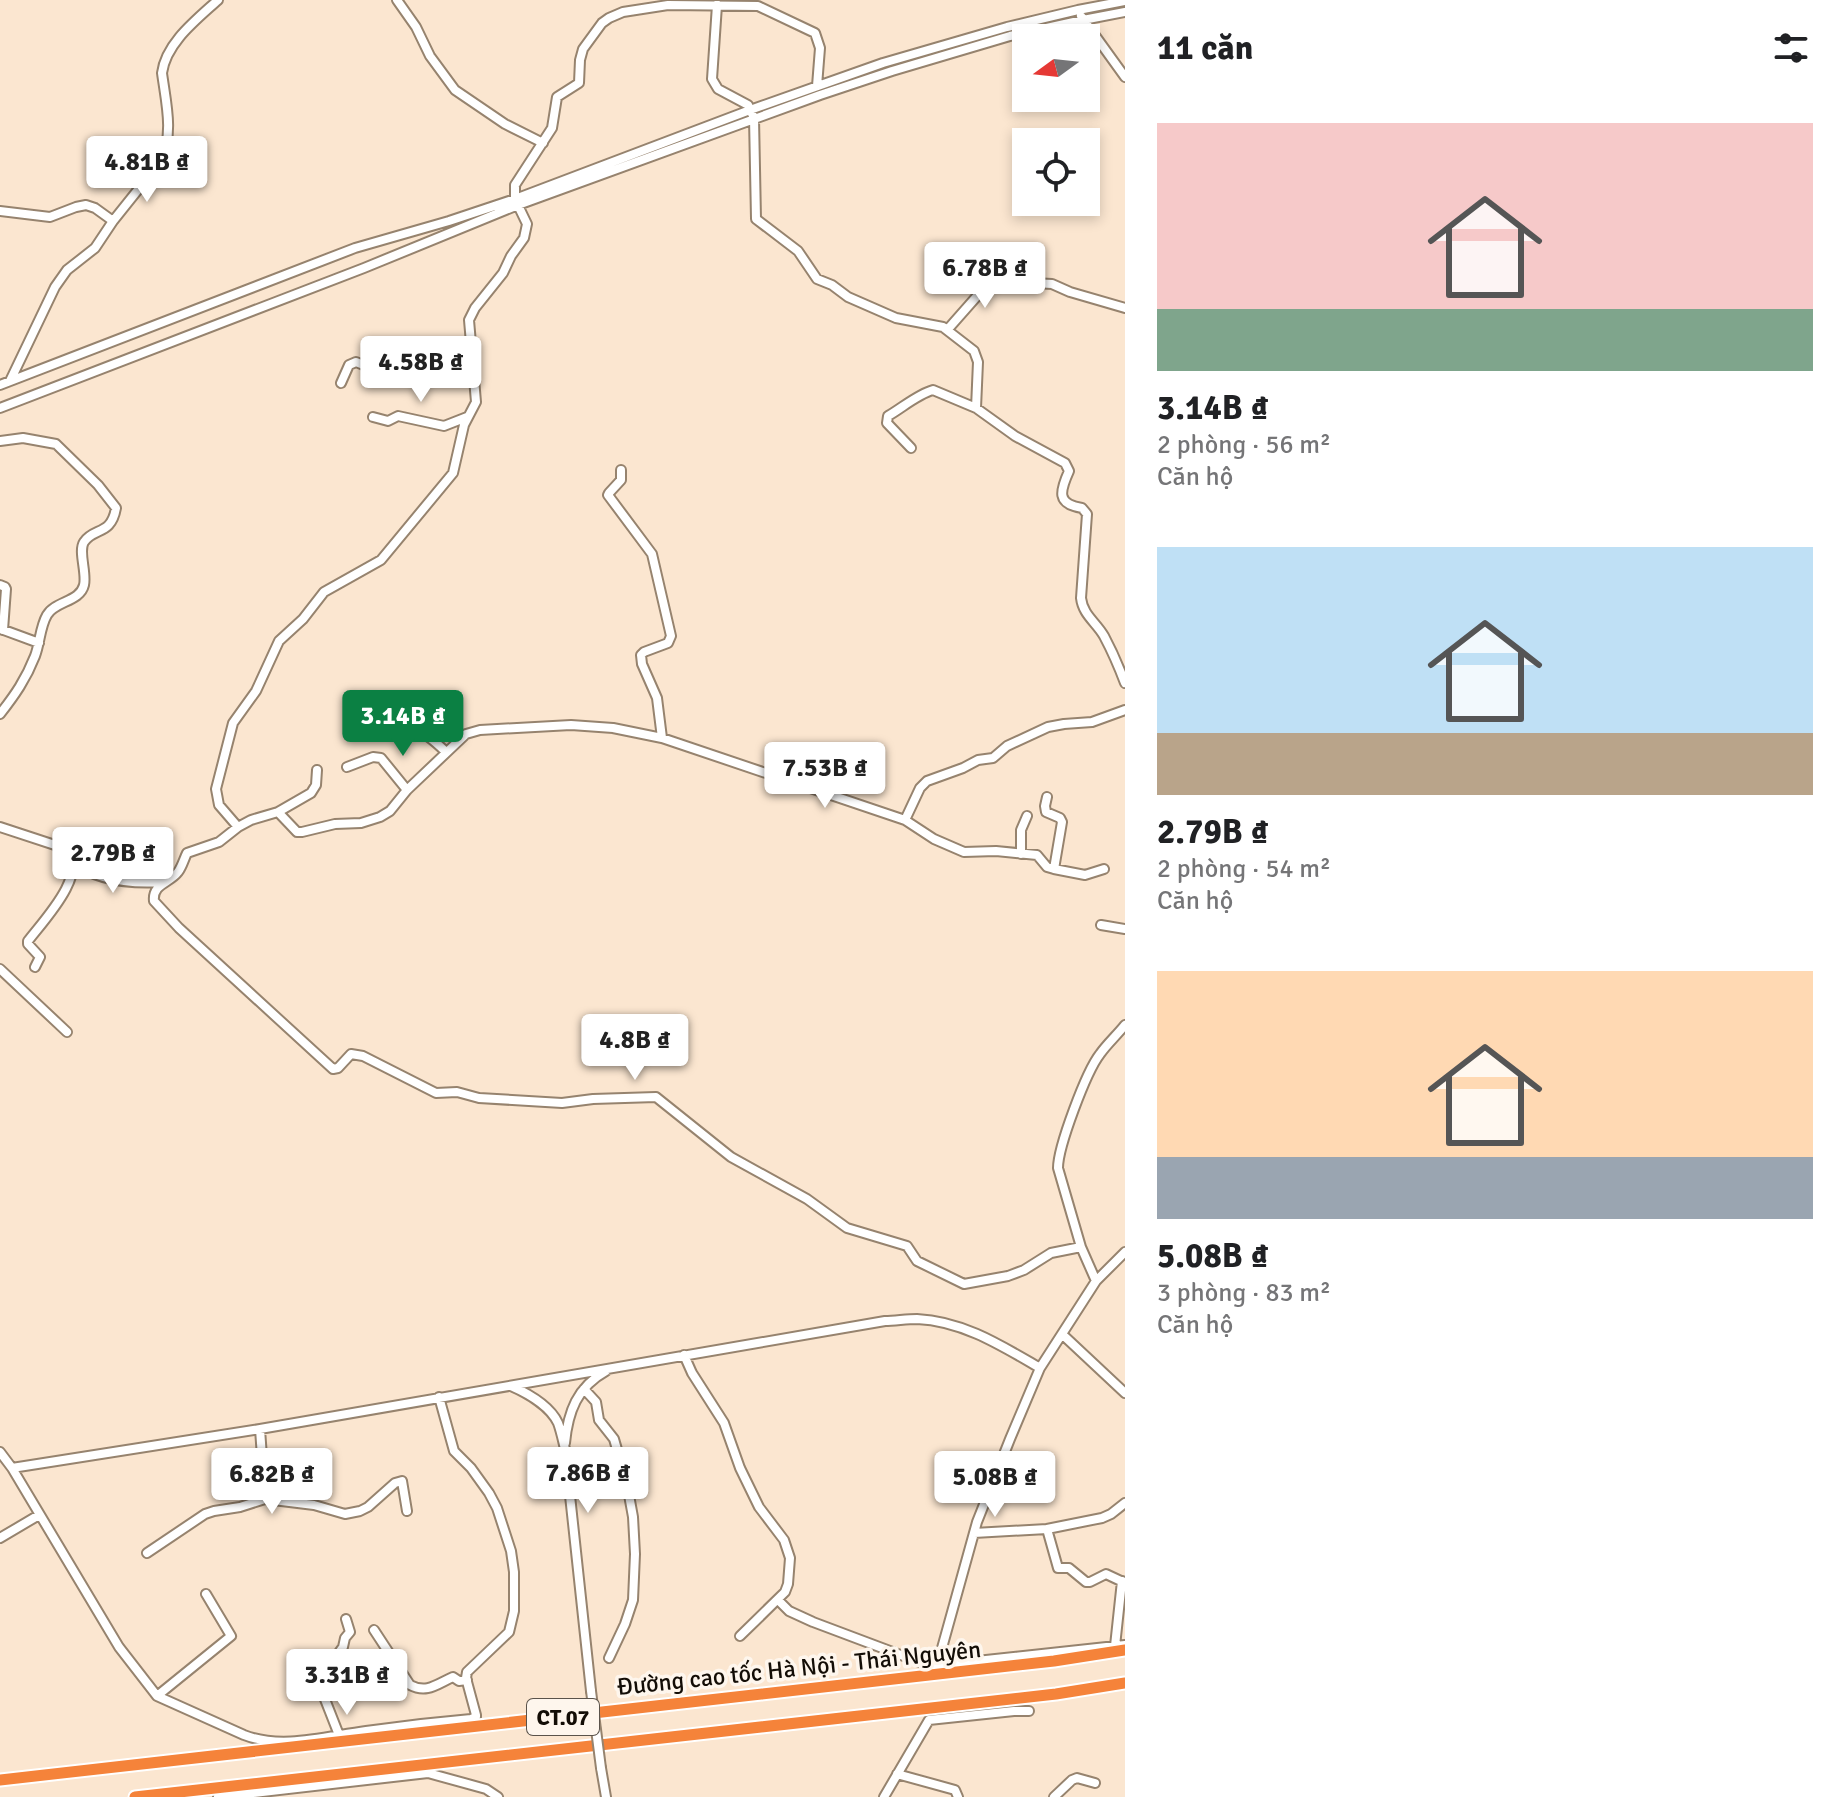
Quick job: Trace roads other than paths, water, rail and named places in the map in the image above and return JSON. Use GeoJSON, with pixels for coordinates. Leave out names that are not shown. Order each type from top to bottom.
{"type":"FeatureCollection","features":[{"type":"Feature","properties":{"kind":"highway","name":"Đường cao tốc Hà Nội - Thái Nguyên"},"geometry":{"type":"LineString","coordinates":[[0,1780],[1054,1661],[1122,1647]]}},
{"type":"Feature","properties":{"kind":"highway","name":"CT.07"},"geometry":{"type":"LineString","coordinates":[[135,1797],[1056,1694],[1125,1683]]}},
{"type":"Feature","properties":{"kind":"street"},"geometry":{"type":"LineString","coordinates":[[10,382],[55,287],[67,270],[95,248],[161,161],[169,137],[162,73],[166,56],[183,34],[218,0]]}},
{"type":"Feature","properties":{"kind":"street"},"geometry":{"type":"LineString","coordinates":[[397,0],[416,27],[430,56],[455,90],[505,124],[543,143]]}},
{"type":"Feature","properties":{"kind":"street"},"geometry":{"type":"LineString","coordinates":[[0,408],[377,263],[516,202],[752,114],[817,86],[1007,27],[1125,1]]}},
{"type":"Feature","properties":{"kind":"street"},"geometry":{"type":"LineString","coordinates":[[238,827],[219,805],[216,789],[233,723],[256,691],[279,641],[303,619],[324,592],[377,563],[453,473],[464,425],[476,402],[469,320],[524,238],[527,224],[513,193],[518,178],[553,123],[557,97],[579,83],[581,54],[602,23],[623,12],[661,6],[758,3],[815,33],[820,48],[817,86]]}},
{"type":"Feature","properties":{"kind":"street"},"geometry":{"type":"LineString","coordinates":[[717,5],[712,79],[718,89],[748,105],[752,114],[756,219],[798,251],[814,276],[848,297],[896,318],[948,329],[974,351],[977,357],[976,408]]}},
{"type":"Feature","properties":{"kind":"street"},"geometry":{"type":"LineString","coordinates":[[1078,10],[1125,77]]}},
{"type":"Feature","properties":{"kind":"street"},"geometry":{"type":"LineString","coordinates":[[752,114],[1010,36],[1125,12]]}},
{"type":"Feature","properties":{"kind":"street"},"geometry":{"type":"LineString","coordinates":[[0,385],[355,248],[516,202]]}},
{"type":"Feature","properties":{"kind":"street"},"geometry":{"type":"LineString","coordinates":[[0,211],[50,217],[86,205],[113,221]]}},
{"type":"Feature","properties":{"kind":"street"},"geometry":{"type":"LineString","coordinates":[[948,329],[997,276],[1008,271],[1020,273],[1033,283],[1052,284],[1125,308]]}},
{"type":"Feature","properties":{"kind":"street"},"geometry":{"type":"LineString","coordinates":[[341,383],[349,365],[356,362],[376,370],[396,363],[420,374],[440,371],[474,380]]}},
{"type":"Feature","properties":{"kind":"street"},"geometry":{"type":"LineString","coordinates":[[911,448],[886,419],[933,390],[976,408],[1015,436],[1067,465],[1069,471],[1062,497],[1065,503],[1082,508],[1087,514],[1082,607],[1103,635],[1125,683]]}},
{"type":"Feature","properties":{"kind":"street"},"geometry":{"type":"LineString","coordinates":[[373,417],[388,421],[398,416],[441,426],[468,417]]}},
{"type":"Feature","properties":{"kind":"street"},"geometry":{"type":"LineString","coordinates":[[0,441],[23,438],[56,444],[102,489],[116,508],[110,524],[83,543],[85,583],[73,598],[49,612],[34,658],[16,695],[0,714]]}},
{"type":"Feature","properties":{"kind":"street"},"geometry":{"type":"LineString","coordinates":[[621,470],[621,480],[608,495],[652,554],[671,636],[668,643],[644,652],[640,660],[657,698],[662,738]]}},
{"type":"Feature","properties":{"kind":"street"},"geometry":{"type":"LineString","coordinates":[[0,585],[6,589],[2,629],[39,643]]}},
{"type":"Feature","properties":{"kind":"street"},"geometry":{"type":"LineString","coordinates":[[905,820],[920,788],[927,781],[978,760],[993,758],[1007,746],[1048,727],[1092,722],[1125,710]]}},
{"type":"Feature","properties":{"kind":"street"},"geometry":{"type":"LineString","coordinates":[[278,812],[297,832],[335,824],[361,823],[385,815],[461,737],[472,732],[563,724],[605,727],[662,738],[905,820],[959,851],[1037,855],[1047,867],[1085,875],[1104,869]]}},
{"type":"Feature","properties":{"kind":"street"},"geometry":{"type":"LineString","coordinates":[[374,728],[396,726],[418,729],[446,752]]}},
{"type":"Feature","properties":{"kind":"street"},"geometry":{"type":"LineString","coordinates":[[347,767],[373,757],[381,758],[407,790]]}},
{"type":"Feature","properties":{"kind":"street"},"geometry":{"type":"LineString","coordinates":[[317,770],[316,785],[311,793],[278,812],[238,827],[219,842],[187,853],[179,871],[165,881],[152,897],[179,928],[333,1069],[338,1068],[351,1054],[363,1056],[436,1093],[457,1092],[479,1098],[562,1103],[656,1097],[731,1157],[807,1199],[847,1228],[907,1246],[917,1261],[961,1284],[997,1280],[1024,1270],[1051,1253],[1081,1247]]}},
{"type":"Feature","properties":{"kind":"street"},"geometry":{"type":"LineString","coordinates":[[1047,797],[1046,812],[1062,822],[1054,869]]}},
{"type":"Feature","properties":{"kind":"street"},"geometry":{"type":"LineString","coordinates":[[1021,854],[1021,835],[1027,816]]}},
{"type":"Feature","properties":{"kind":"street"},"geometry":{"type":"LineString","coordinates":[[0,827],[67,849],[73,862],[64,893],[28,941],[40,957],[35,967]]}},
{"type":"Feature","properties":{"kind":"street"},"geometry":{"type":"LineString","coordinates":[[73,862],[94,874],[131,883],[165,881]]}},
{"type":"Feature","properties":{"kind":"street"},"geometry":{"type":"LineString","coordinates":[[1101,925],[1125,929]]}},
{"type":"Feature","properties":{"kind":"street"},"geometry":{"type":"LineString","coordinates":[[0,969],[67,1032]]}},
{"type":"Feature","properties":{"kind":"street"},"geometry":{"type":"LineString","coordinates":[[1096,1281],[1081,1247],[1058,1168],[1058,1158],[1098,1055],[1125,1025]]}},
{"type":"Feature","properties":{"kind":"street"},"geometry":{"type":"LineString","coordinates":[[937,1666],[974,1533],[1040,1368],[1096,1281],[1125,1252]]}},
{"type":"Feature","properties":{"kind":"street"},"geometry":{"type":"LineString","coordinates":[[12,1468],[260,1429],[885,1321],[917,1319],[949,1325],[984,1336],[1040,1368]]}},
{"type":"Feature","properties":{"kind":"street"},"geometry":{"type":"LineString","coordinates":[[1063,1335],[1125,1393]]}},
{"type":"Feature","properties":{"kind":"street"},"geometry":{"type":"LineString","coordinates":[[684,1355],[724,1423],[740,1468],[759,1507],[784,1540],[790,1558],[785,1592],[740,1636]]}},
{"type":"Feature","properties":{"kind":"street"},"geometry":{"type":"LineString","coordinates":[[565,1449],[571,1409],[584,1389],[614,1367]]}},
{"type":"Feature","properties":{"kind":"street"},"geometry":{"type":"LineString","coordinates":[[509,1385],[536,1399],[554,1417],[565,1449],[591,1691],[606,1797]]}},
{"type":"Feature","properties":{"kind":"street"},"geometry":{"type":"LineString","coordinates":[[584,1389],[596,1402],[597,1416],[614,1439],[633,1517],[633,1600],[609,1658]]}},
{"type":"Feature","properties":{"kind":"street"},"geometry":{"type":"LineString","coordinates":[[0,1452],[119,1647],[157,1696],[255,1739],[293,1741],[474,1718],[476,1715],[467,1672],[509,1632],[514,1611],[514,1572],[511,1551],[497,1508],[478,1477],[454,1451],[439,1397]]}},
{"type":"Feature","properties":{"kind":"street"},"geometry":{"type":"LineString","coordinates":[[260,1429],[265,1499]]}},
{"type":"Feature","properties":{"kind":"street"},"geometry":{"type":"LineString","coordinates":[[147,1553],[205,1514],[265,1499],[314,1505],[345,1514],[368,1507],[395,1483],[402,1481],[407,1511]]}},
{"type":"Feature","properties":{"kind":"street"},"geometry":{"type":"LineString","coordinates":[[974,1533],[1047,1529],[1102,1518],[1125,1503]]}},
{"type":"Feature","properties":{"kind":"street"},"geometry":{"type":"LineString","coordinates":[[0,1538],[39,1515]]}},
{"type":"Feature","properties":{"kind":"street"},"geometry":{"type":"LineString","coordinates":[[778,1600],[789,1611],[813,1622],[930,1666],[1122,1647],[1124,1582],[1106,1574],[1088,1582],[1069,1568],[1058,1568],[1047,1529]]}},
{"type":"Feature","properties":{"kind":"street"},"geometry":{"type":"LineString","coordinates":[[157,1696],[231,1636],[206,1594]]}},
{"type":"Feature","properties":{"kind":"street"},"geometry":{"type":"LineString","coordinates":[[339,1735],[319,1680],[350,1632],[346,1619]]}},
{"type":"Feature","properties":{"kind":"street"},"geometry":{"type":"LineString","coordinates":[[374,1630],[410,1685],[425,1690],[453,1677],[459,1681],[467,1680]]}},
{"type":"Feature","properties":{"kind":"street"},"geometry":{"type":"LineString","coordinates":[[884,1797],[929,1720],[1029,1711]]}},
{"type":"Feature","properties":{"kind":"street"},"geometry":{"type":"LineString","coordinates":[[218,1797],[428,1773],[482,1788],[498,1797]]}},
{"type":"Feature","properties":{"kind":"street"},"geometry":{"type":"LineString","coordinates":[[897,1774],[955,1790],[958,1797]]}},
{"type":"Feature","properties":{"kind":"street"},"geometry":{"type":"LineString","coordinates":[[1054,1797],[1077,1778],[1095,1783]]}},
{"type":"Feature","properties":{"kind":"street"},"geometry":{"type":"LineString","coordinates":[[474,1797],[482,1788]]}}]}
